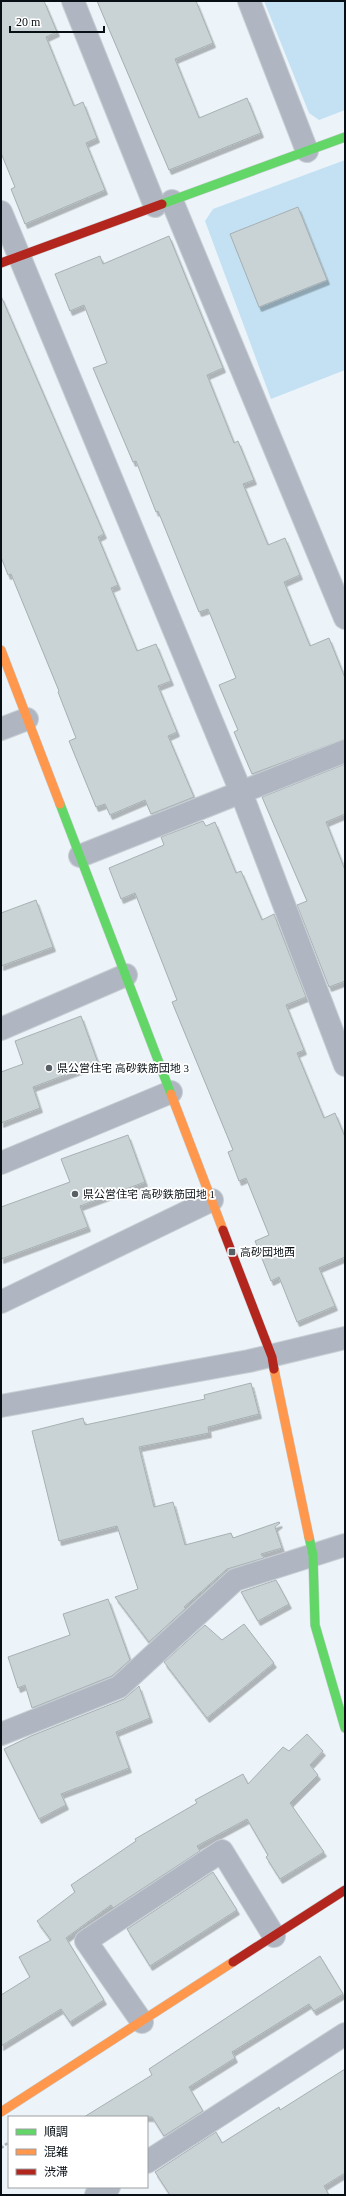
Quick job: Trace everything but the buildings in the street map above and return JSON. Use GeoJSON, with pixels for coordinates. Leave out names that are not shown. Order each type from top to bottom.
{"type":"FeatureCollection","features":[{"type":"Feature","properties":{"kind":"street"},"geometry":{"type":"LineString","coordinates":[[73,1],[345,618]]}},
{"type":"Feature","properties":{"kind":"street"},"geometry":{"type":"LineString","coordinates":[[249,1],[307,151]]}},
{"type":"Feature","properties":{"kind":"street"},"geometry":{"type":"LineString","coordinates":[[10,260],[345,136]]}},
{"type":"Feature","properties":{"kind":"street"},"geometry":{"type":"LineString","coordinates":[[1,212],[10,260],[241,792],[345,1065]]}},
{"type":"Feature","properties":{"kind":"street"},"geometry":{"type":"LineString","coordinates":[[1,650],[272,1357],[313,1554],[315,1625],[345,1728]]}},
{"type":"Feature","properties":{"kind":"street"},"geometry":{"type":"LineString","coordinates":[[1,729],[27,719]]}},
{"type":"Feature","properties":{"kind":"street"},"geometry":{"type":"LineString","coordinates":[[80,856],[345,751]]}},
{"type":"Feature","properties":{"kind":"street"},"geometry":{"type":"LineString","coordinates":[[1,1029],[126,975]]}},
{"type":"Feature","properties":{"kind":"street"},"geometry":{"type":"LineString","coordinates":[[1,1163],[171,1092]]}},
{"type":"Feature","properties":{"kind":"street"},"geometry":{"type":"LineString","coordinates":[[1,1302],[212,1200]]}},
{"type":"Feature","properties":{"kind":"street"},"geometry":{"type":"LineString","coordinates":[[1,1406],[272,1357],[345,1338]]}},
{"type":"Feature","properties":{"kind":"street"},"geometry":{"type":"LineString","coordinates":[[1,1734],[119,1687],[235,1580],[345,1545]]}},
{"type":"Feature","properties":{"kind":"street"},"geometry":{"type":"LineString","coordinates":[[142,2022],[86,1941],[222,1851],[274,1936]]}},
{"type":"Feature","properties":{"kind":"street"},"geometry":{"type":"LineString","coordinates":[[1,2112],[345,1890]]}},
{"type":"Feature","properties":{"kind":"street"},"geometry":{"type":"LineString","coordinates":[[148,2161],[345,2034]]}},
{"type":"Feature","properties":{"kind":"street"},"geometry":{"type":"LineString","coordinates":[[96,2195],[106,2188]]}},
{"type":"Feature","properties":{"kind":"shaded area"},"geometry":{"type":"Polygon","coordinates":[[[264,1],[345,1],[345,110],[319,120],[309,113],[264,1]]]}},
{"type":"Feature","properties":{"kind":"shaded area"},"geometry":{"type":"Polygon","coordinates":[[[345,160],[345,370],[271,399],[205,221],[213,209],[345,160]]]}},
{"type":"Feature","properties":{"kind":"traffic: fast"},"geometry":{"type":"LineString","coordinates":[[162,204],[345,137]]}},
{"type":"Feature","properties":{"kind":"traffic: fast"},"geometry":{"type":"LineString","coordinates":[[60,804],[171,1094]]}},
{"type":"Feature","properties":{"kind":"traffic: fast"},"geometry":{"type":"LineString","coordinates":[[309,1537],[313,1555],[315,1625],[345,1728]]}},
{"type":"Feature","properties":{"kind":"traffic: slow"},"geometry":{"type":"LineString","coordinates":[[1,650],[60,804]]}},
{"type":"Feature","properties":{"kind":"traffic: slow"},"geometry":{"type":"LineString","coordinates":[[171,1094],[223,1230]]}},
{"type":"Feature","properties":{"kind":"traffic: slow"},"geometry":{"type":"LineString","coordinates":[[274,1369],[309,1537]]}},
{"type":"Feature","properties":{"kind":"traffic: slow"},"geometry":{"type":"LineString","coordinates":[[1,2112],[233,1962]]}},
{"type":"Feature","properties":{"kind":"traffic: jam"},"geometry":{"type":"LineString","coordinates":[[1,263],[162,204]]}},
{"type":"Feature","properties":{"kind":"traffic: jam"},"geometry":{"type":"LineString","coordinates":[[223,1230],[272,1357],[274,1369]]}},
{"type":"Feature","properties":{"kind":"traffic: jam"},"geometry":{"type":"LineString","coordinates":[[233,1962],[345,1890]]}},
{"type":"Feature","properties":{"kind":"place","name":"県公営住宅 高砂鉄筋団地 3"},"geometry":{"type":"Point","coordinates":[49,1068]}},
{"type":"Feature","properties":{"kind":"place","name":"県公営住宅 高砂鉄筋団地 1"},"geometry":{"type":"Point","coordinates":[75,1194]}},
{"type":"Feature","properties":{"kind":"place","name":"高砂団地西"},"geometry":{"type":"Point","coordinates":[232,1252]}}]}
